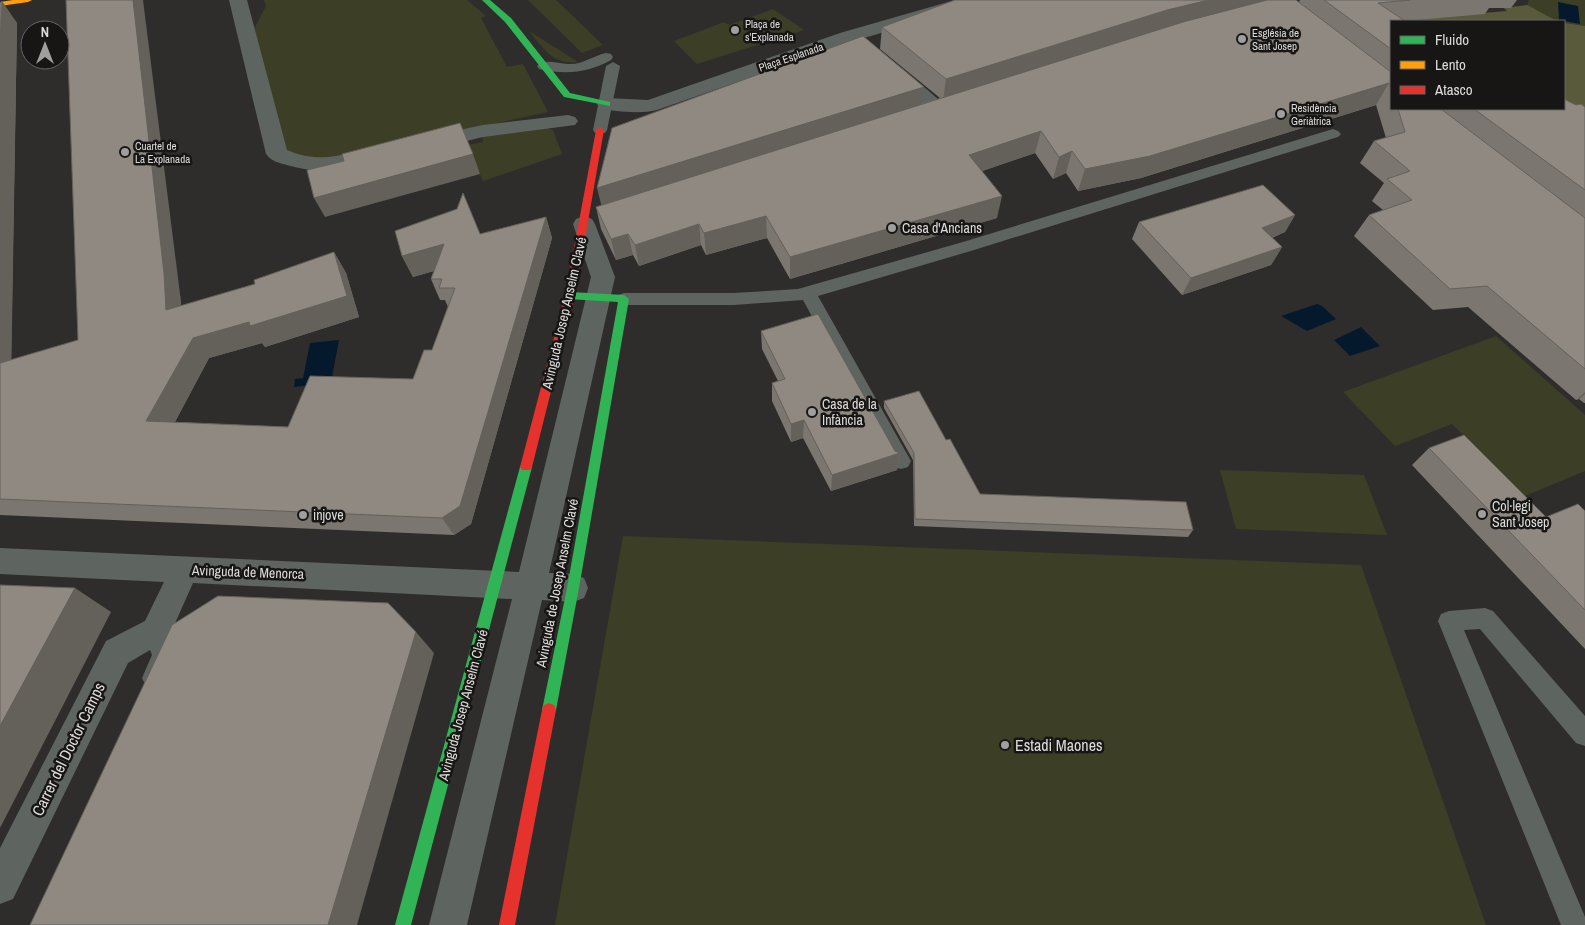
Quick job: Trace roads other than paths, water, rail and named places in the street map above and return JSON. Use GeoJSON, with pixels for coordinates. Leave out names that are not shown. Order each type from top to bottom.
{"type":"FeatureCollection","features":[{"type":"Feature","properties":{"kind":"street"},"geometry":{"type":"LineString","coordinates":[[4,4],[28,0]]}},
{"type":"Feature","properties":{"kind":"street"},"geometry":{"type":"LineString","coordinates":[[238,0],[277,154],[295,163],[317,165],[334,164],[381,154]]}},
{"type":"Feature","properties":{"kind":"street","name":"Plaça Esplanada"},"geometry":{"type":"LineString","coordinates":[[486,0],[508,20],[568,95],[607,104],[650,106]]}},
{"type":"Feature","properties":{"kind":"street","name":"Plaça Esplanada"},"geometry":{"type":"LineString","coordinates":[[600,130],[650,106],[866,48],[929,6],[973,0]]}},
{"type":"Feature","properties":{"kind":"street"},"geometry":{"type":"LineString","coordinates":[[866,48],[939,110]]}},
{"type":"Feature","properties":{"kind":"street"},"geometry":{"type":"LineString","coordinates":[[409,148],[483,131],[568,121]]}},
{"type":"Feature","properties":{"kind":"street"},"geometry":{"type":"LineString","coordinates":[[591,222],[600,130]]}},
{"type":"Feature","properties":{"kind":"street","name":"Avinguda Josep Anselm Clavé"},"geometry":{"type":"LineString","coordinates":[[403,925],[496,583],[603,278],[591,222]]}},
{"type":"Feature","properties":{"kind":"street","name":"Avinguda Josep Anselm Clavé"},"geometry":{"type":"LineString","coordinates":[[448,925],[531,585],[597,298]]}},
{"type":"Feature","properties":{"kind":"street","name":"Avinguda de Josep Anselm Clavé"},"geometry":{"type":"LineString","coordinates":[[507,925],[573,588],[597,298]]}},
{"type":"Feature","properties":{"kind":"street","name":"Avinguda de Menorca"},"geometry":{"type":"LineString","coordinates":[[0,561],[573,588]]}},
{"type":"Feature","properties":{"kind":"street"},"geometry":{"type":"LineString","coordinates":[[144,708],[169,654],[156,631],[185,569]]}},
{"type":"Feature","properties":{"kind":"street","name":"Carrer del Doctor Camps"},"geometry":{"type":"LineString","coordinates":[[0,886],[117,652],[156,631]]}},
{"type":"Feature","properties":{"kind":"lane"},"geometry":{"type":"LineString","coordinates":[[544,66],[566,69],[589,67],[609,62],[607,104],[600,130]]}},
{"type":"Feature","properties":{"kind":"lane"},"geometry":{"type":"LineString","coordinates":[[597,298],[734,299],[798,295],[968,246],[1333,134]]}},
{"type":"Feature","properties":{"kind":"lane"},"geometry":{"type":"LineString","coordinates":[[807,292],[901,461]]}},
{"type":"Feature","properties":{"kind":"lane"},"geometry":{"type":"LineString","coordinates":[[1575,925],[1449,621],[1486,618],[1585,734]]}},
{"type":"Feature","properties":{"kind":"water"},"geometry":{"type":"Polygon","coordinates":[[[1558,2],[1578,6],[1580,24],[1559,20],[1558,2]]]}},
{"type":"Feature","properties":{"kind":"water"},"geometry":{"type":"Polygon","coordinates":[[[1317,304],[1322,306],[1336,319],[1307,331],[1281,316],[1317,304]]]}},
{"type":"Feature","properties":{"kind":"water"},"geometry":{"type":"Polygon","coordinates":[[[1361,327],[1380,346],[1350,356],[1334,340],[1361,327]]]}},
{"type":"Feature","properties":{"kind":"water"},"geometry":{"type":"Polygon","coordinates":[[[339,340],[331,383],[294,387],[295,379],[303,378],[310,343],[339,340]]]}},
{"type":"Feature","properties":{"kind":"place","name":"Plaça de s'Explanada"},"geometry":{"type":"Point","coordinates":[735,30]}},
{"type":"Feature","properties":{"kind":"place","name":"Església de Sant Josep"},"geometry":{"type":"Point","coordinates":[1242,39]}},
{"type":"Feature","properties":{"kind":"place","name":"Residència Geriàtrica"},"geometry":{"type":"Point","coordinates":[1281,114]}},
{"type":"Feature","properties":{"kind":"place","name":"Cuartel de La Explanada"},"geometry":{"type":"Point","coordinates":[125,152]}},
{"type":"Feature","properties":{"kind":"place","name":"Casa d'Ancians"},"geometry":{"type":"Point","coordinates":[892,228]}},
{"type":"Feature","properties":{"kind":"place","name":"Casa de la Infància"},"geometry":{"type":"Point","coordinates":[812,412]}},
{"type":"Feature","properties":{"kind":"place","name":"Col·legi Sant Josep"},"geometry":{"type":"Point","coordinates":[1482,514]}},
{"type":"Feature","properties":{"kind":"place","name":"injove"},"geometry":{"type":"Point","coordinates":[303,515]}},
{"type":"Feature","properties":{"kind":"place","name":"Estadi Maones"},"geometry":{"type":"Point","coordinates":[1005,745]}}]}
